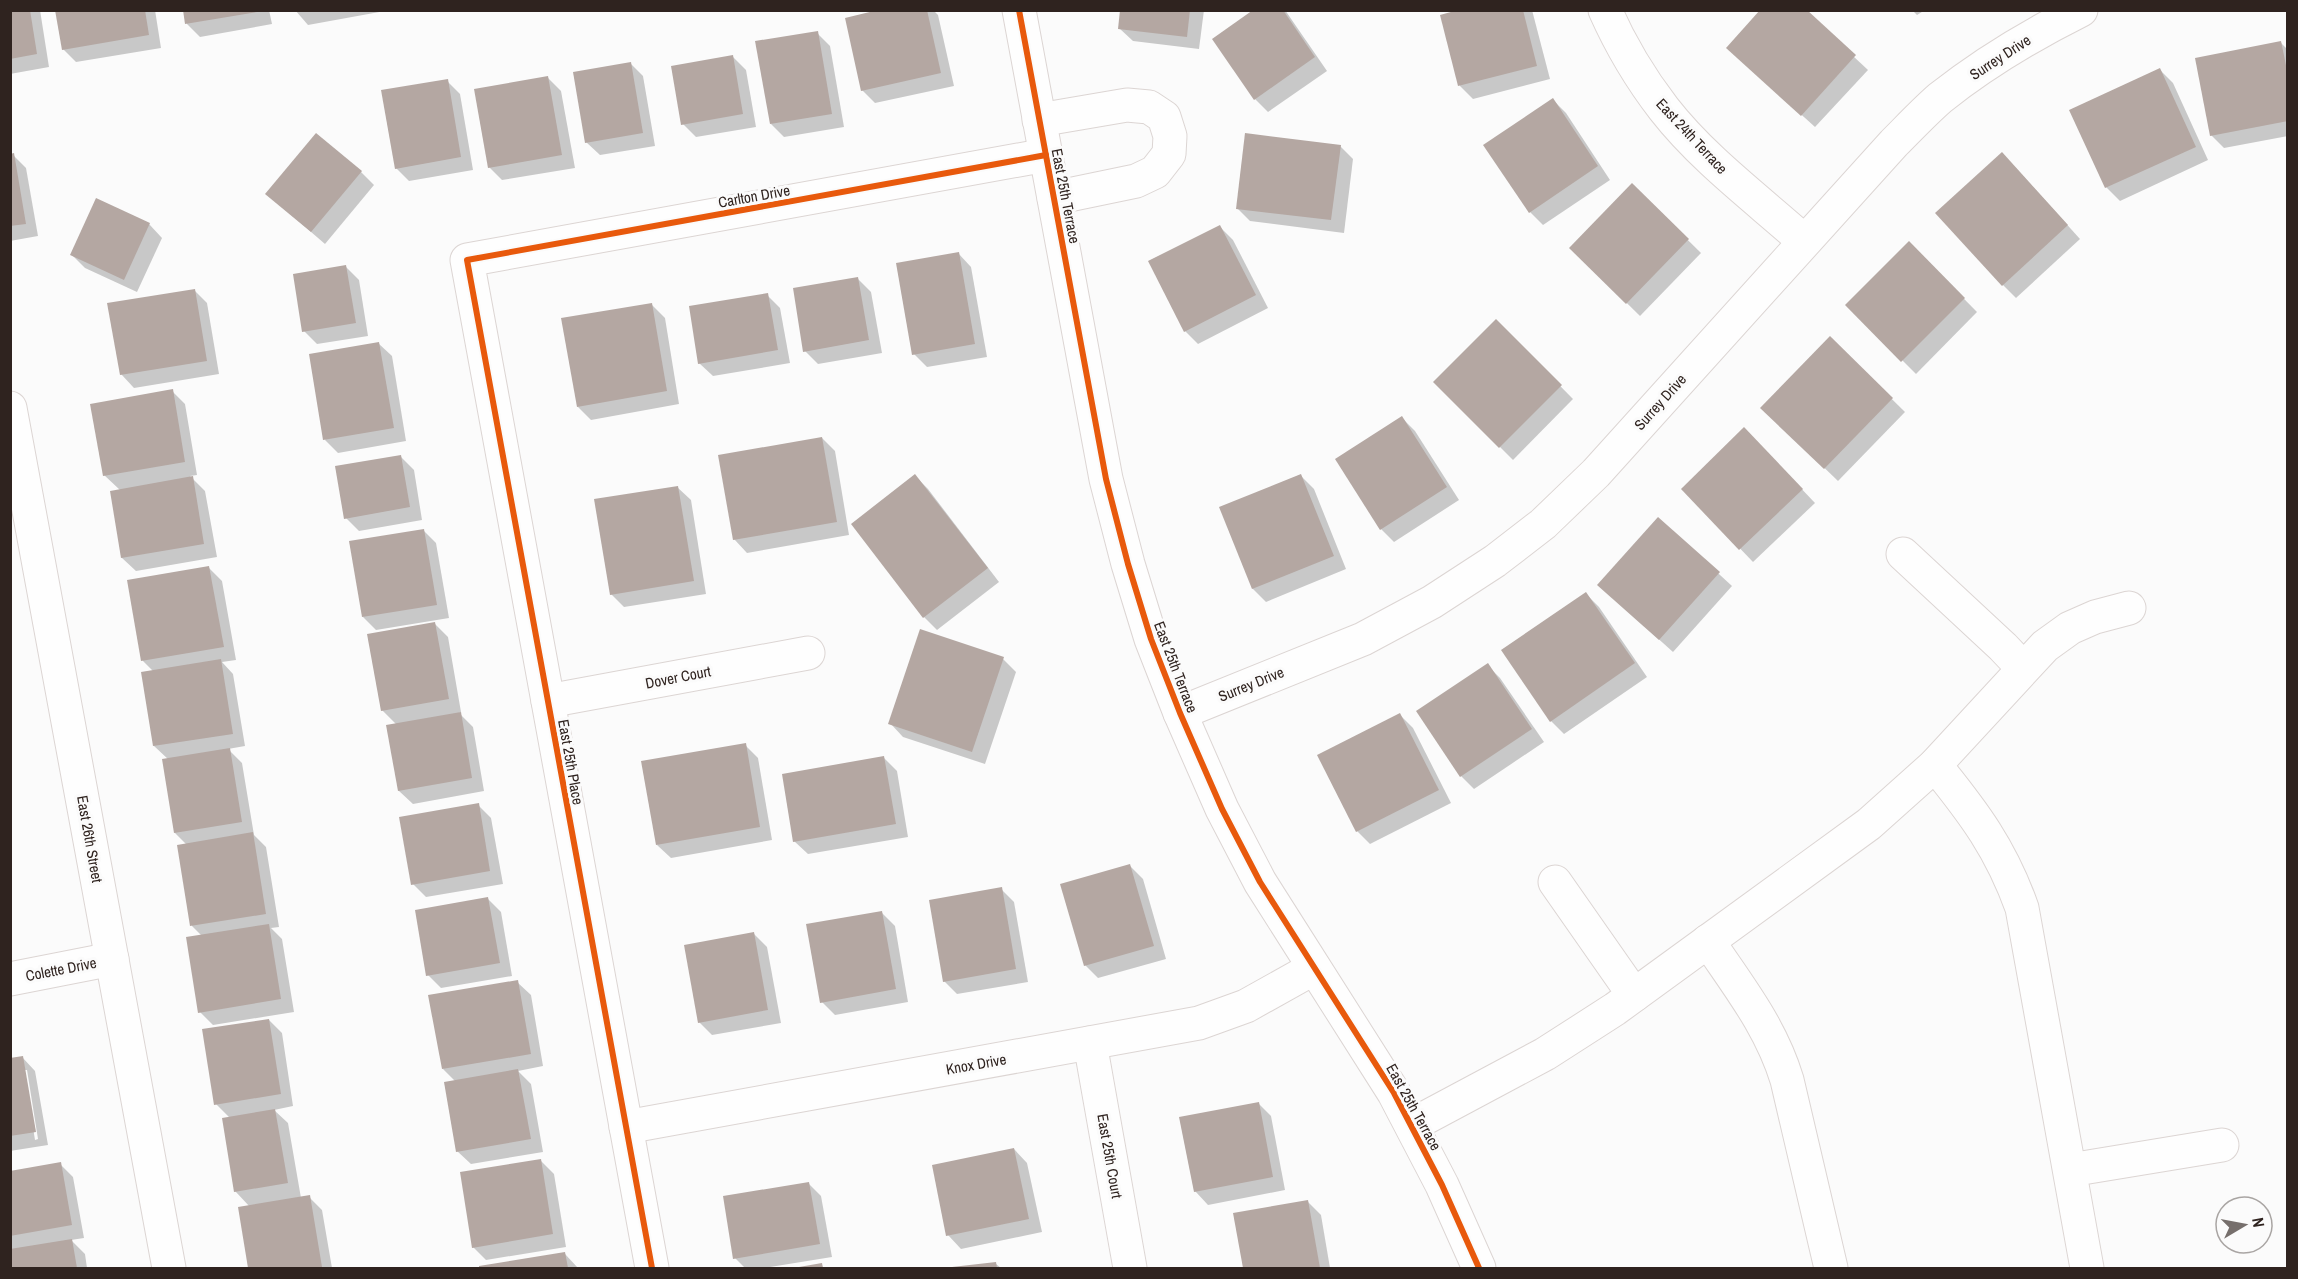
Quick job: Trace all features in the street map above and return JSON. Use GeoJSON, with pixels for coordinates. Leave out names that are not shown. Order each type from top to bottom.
{"type":"FeatureCollection","features":[{"type":"Feature","properties":{"kind":"street","name":"East 25th Terrace"},"geometry":{"type":"LineString","coordinates":[[1019,10],[1106,479],[1128,564],[1151,639],[1222,809],[1260,882],[1366,1047],[1412,1125],[1442,1185],[1479,1269]]}},
{"type":"Feature","properties":{"kind":"street","name":"East 24th Terrace"},"geometry":{"type":"LineString","coordinates":[[1605,10],[1625,54],[1664,110],[1704,152],[1804,241]]}},
{"type":"Feature","properties":{"kind":"street","name":"Surrey Drive"},"geometry":{"type":"LineString","coordinates":[[1180,713],[1363,639],[1432,602],[1496,561],[1543,524],[1596,473],[1804,241],[1894,143],[1939,99],[1987,63],[2034,34],[2081,10]]}},
{"type":"Feature","properties":{"kind":"street"},"geometry":{"type":"LineString","coordinates":[[1040,120],[1127,105],[1149,107],[1164,117],[1170,136],[1169,154],[1155,172],[1136,181],[1054,198]]}},
{"type":"Feature","properties":{"kind":"street","name":"Carlton Drive"},"geometry":{"type":"LineString","coordinates":[[467,260],[1046,155]]}},
{"type":"Feature","properties":{"kind":"street","name":"East 25th Place"},"geometry":{"type":"LineString","coordinates":[[467,260],[652,1269]]}},
{"type":"Feature","properties":{"kind":"street","name":"East 26th Street"},"geometry":{"type":"LineString","coordinates":[[10,408],[169,1269]]}},
{"type":"Feature","properties":{"kind":"street"},"geometry":{"type":"LineString","coordinates":[[1903,554],[2003,646],[2023,668]]}},
{"type":"Feature","properties":{"kind":"street"},"geometry":{"type":"LineString","coordinates":[[1412,1125],[1545,1054],[1634,995],[1869,824],[1935,765],[2045,646],[2070,628],[2095,617],[2129,608]]}},
{"type":"Feature","properties":{"kind":"street","name":"Dover Court"},"geometry":{"type":"LineString","coordinates":[[548,701],[807,653]]}},
{"type":"Feature","properties":{"kind":"street"},"geometry":{"type":"LineString","coordinates":[[1935,765],[1992,841],[2011,876],[2022,908],[2087,1269]]}},
{"type":"Feature","properties":{"kind":"street"},"geometry":{"type":"LineString","coordinates":[[1556,882],[1634,995]]}},
{"type":"Feature","properties":{"kind":"street"},"geometry":{"type":"LineString","coordinates":[[1708,941],[1770,1033],[1780,1054],[1831,1269]]}},
{"type":"Feature","properties":{"kind":"street","name":"Colette Drive"},"geometry":{"type":"LineString","coordinates":[[10,979],[112,959]]}},
{"type":"Feature","properties":{"kind":"street","name":"Knox Drive"},"geometry":{"type":"LineString","coordinates":[[626,1127],[1199,1023],[1246,1006],[1314,968]]}},
{"type":"Feature","properties":{"kind":"street","name":"East 25th Court"},"geometry":{"type":"LineString","coordinates":[[1090,1043],[1130,1269]]}},
{"type":"Feature","properties":{"kind":"street"},"geometry":{"type":"LineString","coordinates":[[2070,1170],[2222,1145]]}},
{"type":"Feature","properties":{"kind":"building"},"geometry":{"type":"Polygon","coordinates":[[[10,10],[30,10],[37,54],[10,59],[10,10]]]}},
{"type":"Feature","properties":{"kind":"building"},"geometry":{"type":"Polygon","coordinates":[[[55,10],[145,10],[149,35],[62,50],[55,10]]]}},
{"type":"Feature","properties":{"kind":"building"},"geometry":{"type":"Polygon","coordinates":[[[183,10],[257,10],[257,12],[185,24],[183,10]]]}},
{"type":"Feature","properties":{"kind":"building"},"geometry":{"type":"Polygon","coordinates":[[[878,10],[927,10],[941,73],[861,91],[845,18],[878,10]]]}},
{"type":"Feature","properties":{"kind":"building"},"geometry":{"type":"Polygon","coordinates":[[[1120,10],[1190,10],[1187,37],[1118,29],[1120,10]]]}},
{"type":"Feature","properties":{"kind":"building"},"geometry":{"type":"Polygon","coordinates":[[[1253,10],[1283,10],[1315,57],[1254,100],[1212,39],[1253,10]]]}},
{"type":"Feature","properties":{"kind":"building"},"geometry":{"type":"Polygon","coordinates":[[[1458,10],[1523,10],[1537,66],[1458,86],[1440,15],[1458,10]]]}},
{"type":"Feature","properties":{"kind":"building"},"geometry":{"type":"Polygon","coordinates":[[[1760,10],[1807,10],[1856,55],[1801,116],[1726,48],[1760,10]]]}},
{"type":"Feature","properties":{"kind":"building"},"geometry":{"type":"Polygon","coordinates":[[[818,31],[832,114],[770,124],[755,41],[818,31]]]}},
{"type":"Feature","properties":{"kind":"building"},"geometry":{"type":"Polygon","coordinates":[[[2281,41],[2288,75],[2288,121],[2210,136],[2195,58],[2281,41]]]}},
{"type":"Feature","properties":{"kind":"building"},"geometry":{"type":"Polygon","coordinates":[[[733,55],[743,114],[681,125],[671,66],[733,55]]]}},
{"type":"Feature","properties":{"kind":"building"},"geometry":{"type":"Polygon","coordinates":[[[631,62],[643,133],[585,143],[573,72],[631,62]]]}},
{"type":"Feature","properties":{"kind":"building"},"geometry":{"type":"Polygon","coordinates":[[[2160,68],[2196,147],[2105,188],[2069,110],[2160,68]]]}},
{"type":"Feature","properties":{"kind":"building"},"geometry":{"type":"Polygon","coordinates":[[[548,76],[562,155],[488,168],[474,89],[548,76]]]}},
{"type":"Feature","properties":{"kind":"building"},"geometry":{"type":"Polygon","coordinates":[[[448,79],[461,157],[395,169],[381,90],[448,79]]]}},
{"type":"Feature","properties":{"kind":"building"},"geometry":{"type":"Polygon","coordinates":[[[1553,98],[1598,166],[1529,213],[1483,145],[1553,98]]]}},
{"type":"Feature","properties":{"kind":"building"},"geometry":{"type":"Polygon","coordinates":[[[316,133],[362,171],[311,232],[265,194],[316,133]]]}},
{"type":"Feature","properties":{"kind":"building"},"geometry":{"type":"Polygon","coordinates":[[[1245,133],[1341,145],[1331,220],[1236,209],[1245,133]]]}},
{"type":"Feature","properties":{"kind":"building"},"geometry":{"type":"Polygon","coordinates":[[[2002,152],[2068,225],[2002,286],[1935,213],[2002,152]]]}},
{"type":"Feature","properties":{"kind":"building"},"geometry":{"type":"Polygon","coordinates":[[[14,153],[26,224],[10,226],[10,154],[14,153]]]}},
{"type":"Feature","properties":{"kind":"building"},"geometry":{"type":"Polygon","coordinates":[[[1632,183],[1689,239],[1626,304],[1569,248],[1632,183]]]}},
{"type":"Feature","properties":{"kind":"building"},"geometry":{"type":"Polygon","coordinates":[[[96,198],[150,223],[124,280],[70,255],[96,198]]]}},
{"type":"Feature","properties":{"kind":"building"},"geometry":{"type":"Polygon","coordinates":[[[1220,225],[1256,295],[1184,332],[1148,261],[1220,225]]]}},
{"type":"Feature","properties":{"kind":"building"},"geometry":{"type":"Polygon","coordinates":[[[1909,241],[1965,298],[1901,362],[1845,305],[1909,241]]]}},
{"type":"Feature","properties":{"kind":"building"},"geometry":{"type":"Polygon","coordinates":[[[959,252],[975,344],[912,355],[896,263],[959,252]]]}},
{"type":"Feature","properties":{"kind":"building"},"geometry":{"type":"Polygon","coordinates":[[[346,265],[356,323],[302,332],[293,274],[346,265]]]}},
{"type":"Feature","properties":{"kind":"building"},"geometry":{"type":"Polygon","coordinates":[[[858,277],[869,340],[803,352],[793,288],[858,277]]]}},
{"type":"Feature","properties":{"kind":"building"},"geometry":{"type":"Polygon","coordinates":[[[195,289],[207,361],[120,375],[107,303],[195,289]]]}},
{"type":"Feature","properties":{"kind":"building"},"geometry":{"type":"Polygon","coordinates":[[[768,293],[778,350],[698,364],[689,306],[768,293]]]}},
{"type":"Feature","properties":{"kind":"building"},"geometry":{"type":"Polygon","coordinates":[[[652,303],[667,391],[577,407],[561,318],[652,303]]]}},
{"type":"Feature","properties":{"kind":"building"},"geometry":{"type":"Polygon","coordinates":[[[1496,319],[1562,385],[1499,448],[1433,382],[1496,319]]]}},
{"type":"Feature","properties":{"kind":"building"},"geometry":{"type":"Polygon","coordinates":[[[1830,336],[1893,398],[1824,469],[1760,408],[1830,336]]]}},
{"type":"Feature","properties":{"kind":"building"},"geometry":{"type":"Polygon","coordinates":[[[379,342],[394,428],[323,440],[309,354],[379,342]]]}},
{"type":"Feature","properties":{"kind":"building"},"geometry":{"type":"Polygon","coordinates":[[[173,389],[185,462],[103,476],[90,404],[173,389]]]}},
{"type":"Feature","properties":{"kind":"building"},"geometry":{"type":"Polygon","coordinates":[[[1402,416],[1447,487],[1380,530],[1335,459],[1402,416]]]}},
{"type":"Feature","properties":{"kind":"building"},"geometry":{"type":"Polygon","coordinates":[[[1744,427],[1803,489],[1739,550],[1681,489],[1744,427]]]}},
{"type":"Feature","properties":{"kind":"building"},"geometry":{"type":"Polygon","coordinates":[[[822,437],[837,522],[733,540],[718,455],[822,437]]]}},
{"type":"Feature","properties":{"kind":"building"},"geometry":{"type":"Polygon","coordinates":[[[401,455],[410,507],[344,519],[335,466],[401,455]]]}},
{"type":"Feature","properties":{"kind":"building"},"geometry":{"type":"Polygon","coordinates":[[[915,474],[988,568],[923,618],[851,524],[915,474]]]}},
{"type":"Feature","properties":{"kind":"building"},"geometry":{"type":"Polygon","coordinates":[[[1301,474],[1334,556],[1252,589],[1219,507],[1301,474]]]}},
{"type":"Feature","properties":{"kind":"building"},"geometry":{"type":"Polygon","coordinates":[[[193,476],[204,544],[121,558],[110,491],[193,476]]]}},
{"type":"Feature","properties":{"kind":"building"},"geometry":{"type":"Polygon","coordinates":[[[678,486],[694,581],[610,595],[594,499],[678,486]]]}},
{"type":"Feature","properties":{"kind":"building"},"geometry":{"type":"Polygon","coordinates":[[[1658,517],[1720,572],[1659,640],[1597,585],[1658,517]]]}},
{"type":"Feature","properties":{"kind":"building"},"geometry":{"type":"Polygon","coordinates":[[[424,529],[437,605],[362,617],[349,541],[424,529]]]}},
{"type":"Feature","properties":{"kind":"building"},"geometry":{"type":"Polygon","coordinates":[[[209,566],[224,647],[141,661],[127,580],[209,566]]]}},
{"type":"Feature","properties":{"kind":"building"},"geometry":{"type":"Polygon","coordinates":[[[1586,592],[1635,663],[1550,722],[1501,650],[1586,592]]]}},
{"type":"Feature","properties":{"kind":"building"},"geometry":{"type":"Polygon","coordinates":[[[435,622],[449,699],[381,711],[367,634],[435,622]]]}},
{"type":"Feature","properties":{"kind":"building"},"geometry":{"type":"Polygon","coordinates":[[[920,629],[1004,657],[972,752],[888,724],[920,629]]]}},
{"type":"Feature","properties":{"kind":"building"},"geometry":{"type":"Polygon","coordinates":[[[221,659],[233,734],[153,746],[141,672],[221,659]]]}},
{"type":"Feature","properties":{"kind":"building"},"geometry":{"type":"Polygon","coordinates":[[[1488,663],[1532,729],[1460,777],[1416,711],[1488,663]]]}},
{"type":"Feature","properties":{"kind":"building"},"geometry":{"type":"Polygon","coordinates":[[[461,712],[472,778],[398,791],[386,725],[461,712]]]}},
{"type":"Feature","properties":{"kind":"building"},"geometry":{"type":"Polygon","coordinates":[[[1400,713],[1439,790],[1356,832],[1317,755],[1400,713]]]}},
{"type":"Feature","properties":{"kind":"building"},"geometry":{"type":"Polygon","coordinates":[[[746,743],[760,827],[656,845],[641,761],[746,743]]]}},
{"type":"Feature","properties":{"kind":"building"},"geometry":{"type":"Polygon","coordinates":[[[230,748],[242,822],[174,833],[162,759],[230,748]]]}},
{"type":"Feature","properties":{"kind":"building"},"geometry":{"type":"Polygon","coordinates":[[[884,756],[896,824],[793,842],[782,774],[884,756]]]}},
{"type":"Feature","properties":{"kind":"building"},"geometry":{"type":"Polygon","coordinates":[[[479,803],[490,871],[411,885],[399,817],[479,803]]]}},
{"type":"Feature","properties":{"kind":"building"},"geometry":{"type":"Polygon","coordinates":[[[253,832],[266,914],[190,926],[177,845],[253,832]]]}},
{"type":"Feature","properties":{"kind":"building"},"geometry":{"type":"Polygon","coordinates":[[[1130,864],[1154,946],[1084,966],[1060,884],[1130,864]]]}},
{"type":"Feature","properties":{"kind":"building"},"geometry":{"type":"Polygon","coordinates":[[[1002,887],[1016,969],[943,982],[929,900],[1002,887]]]}},
{"type":"Feature","properties":{"kind":"building"},"geometry":{"type":"Polygon","coordinates":[[[488,897],[500,963],[426,976],[415,910],[488,897]]]}},
{"type":"Feature","properties":{"kind":"building"},"geometry":{"type":"Polygon","coordinates":[[[882,911],[896,989],[820,1003],[806,924],[882,911]]]}},
{"type":"Feature","properties":{"kind":"building"},"geometry":{"type":"Polygon","coordinates":[[[269,924],[281,999],[198,1013],[186,937],[269,924]]]}},
{"type":"Feature","properties":{"kind":"building"},"geometry":{"type":"Polygon","coordinates":[[[754,932],[768,1010],[698,1023],[684,945],[754,932]]]}},
{"type":"Feature","properties":{"kind":"building"},"geometry":{"type":"Polygon","coordinates":[[[518,980],[531,1054],[442,1069],[428,995],[518,980]]]}},
{"type":"Feature","properties":{"kind":"building"},"geometry":{"type":"Polygon","coordinates":[[[269,1019],[281,1094],[214,1105],[202,1029],[269,1019]]]}},
{"type":"Feature","properties":{"kind":"building"},"geometry":{"type":"Polygon","coordinates":[[[23,1056],[36,1132],[10,1136],[10,1058],[23,1056]]]}},
{"type":"Feature","properties":{"kind":"building"},"geometry":{"type":"Polygon","coordinates":[[[518,1069],[531,1139],[456,1152],[444,1082],[518,1069]]]}},
{"type":"Feature","properties":{"kind":"building"},"geometry":{"type":"Polygon","coordinates":[[[1259,1102],[1273,1177],[1194,1192],[1179,1117],[1259,1102]]]}},
{"type":"Feature","properties":{"kind":"building"},"geometry":{"type":"Polygon","coordinates":[[[275,1109],[288,1183],[234,1192],[222,1118],[275,1109]]]}},
{"type":"Feature","properties":{"kind":"building"},"geometry":{"type":"Polygon","coordinates":[[[1014,1148],[1029,1219],[946,1236],[932,1165],[1014,1148]]]}},
{"type":"Feature","properties":{"kind":"building"},"geometry":{"type":"Polygon","coordinates":[[[541,1159],[553,1234],[472,1248],[460,1172],[541,1159]]]}},
{"type":"Feature","properties":{"kind":"building"},"geometry":{"type":"Polygon","coordinates":[[[61,1162],[72,1225],[10,1236],[10,1171],[61,1162]]]}},
{"type":"Feature","properties":{"kind":"building"},"geometry":{"type":"Polygon","coordinates":[[[809,1182],[820,1244],[733,1259],[723,1196],[809,1182]]]}},
{"type":"Feature","properties":{"kind":"building"},"geometry":{"type":"Polygon","coordinates":[[[310,1195],[322,1267],[248,1268],[238,1207],[310,1195]]]}},
{"type":"Feature","properties":{"kind":"building"},"geometry":{"type":"Polygon","coordinates":[[[1308,1200],[1320,1268],[1243,1268],[1233,1213],[1308,1200]]]}},
{"type":"Feature","properties":{"kind":"building"},"geometry":{"type":"Polygon","coordinates":[[[72,1239],[77,1268],[10,1268],[10,1249],[72,1239]]]}},
{"type":"Feature","properties":{"kind":"building"},"geometry":{"type":"Polygon","coordinates":[[[565,1252],[568,1268],[479,1268],[479,1266],[565,1252]]]}},
{"type":"Feature","properties":{"kind":"building"},"geometry":{"type":"Polygon","coordinates":[[[996,1262],[997,1268],[952,1268],[952,1267],[996,1262]]]}},
{"type":"Feature","properties":{"kind":"building"},"geometry":{"type":"Polygon","coordinates":[[[822,1263],[823,1268],[799,1268],[799,1267],[822,1263]]]}},
{"type":"Feature","properties":{"kind":"cycle path"},"geometry":{"type":"LineString","coordinates":[[1019,10],[1106,479],[1128,564],[1151,639],[1222,809],[1260,882],[1394,1093],[1442,1185],[1479,1268]]}},
{"type":"Feature","properties":{"kind":"cycle path"},"geometry":{"type":"LineString","coordinates":[[652,1268],[467,260],[1046,155]]}}]}
